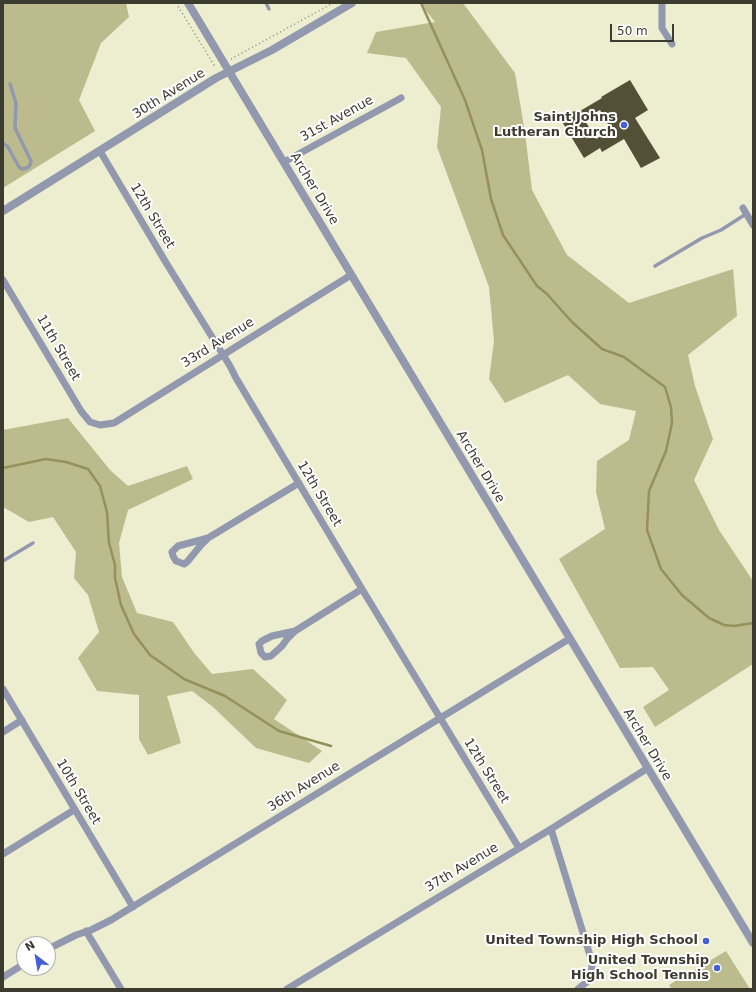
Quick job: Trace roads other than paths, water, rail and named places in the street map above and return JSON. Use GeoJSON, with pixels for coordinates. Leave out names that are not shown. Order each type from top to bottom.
{"type":"FeatureCollection","features":[{"type":"Feature","properties":{"kind":"street","name":"Archer Drive"},"geometry":{"type":"LineString","coordinates":[[188,3],[753,943]]}},
{"type":"Feature","properties":{"kind":"street","name":"30th Avenue"},"geometry":{"type":"LineString","coordinates":[[3,211],[216,78],[272,50],[352,3]]}},
{"type":"Feature","properties":{"kind":"street"},"geometry":{"type":"LineString","coordinates":[[662,3],[662,28],[672,44]]}},
{"type":"Feature","properties":{"kind":"street","name":"31st Avenue"},"geometry":{"type":"LineString","coordinates":[[284,162],[402,98]]}},
{"type":"Feature","properties":{"kind":"street","name":"12th Street"},"geometry":{"type":"LineString","coordinates":[[100,151],[519,848]]}},
{"type":"Feature","properties":{"kind":"street"},"geometry":{"type":"LineString","coordinates":[[745,211],[753,225]]}},
{"type":"Feature","properties":{"kind":"street","name":"33rd Avenue"},"geometry":{"type":"LineString","coordinates":[[96,424],[107,425],[114,423],[351,276]]}},
{"type":"Feature","properties":{"kind":"street","name":"11th Street"},"geometry":{"type":"LineString","coordinates":[[3,280],[81,411],[90,422],[96,424]]}},
{"type":"Feature","properties":{"kind":"street"},"geometry":{"type":"LineString","coordinates":[[208,538],[178,546],[172,552],[176,561],[184,564],[208,538],[299,483]]}},
{"type":"Feature","properties":{"kind":"street"},"geometry":{"type":"LineString","coordinates":[[295,630],[282,646],[271,656],[265,657],[261,653],[259,644],[262,641],[272,636],[295,630],[362,589]]}},
{"type":"Feature","properties":{"kind":"street","name":"36th Avenue"},"geometry":{"type":"LineString","coordinates":[[56,944],[111,920],[133,907],[569,639]]}},
{"type":"Feature","properties":{"kind":"street","name":"10th Street"},"geometry":{"type":"LineString","coordinates":[[3,689],[133,907]]}},
{"type":"Feature","properties":{"kind":"street"},"geometry":{"type":"LineString","coordinates":[[3,732],[22,720]]}},
{"type":"Feature","properties":{"kind":"street","name":"37th Avenue"},"geometry":{"type":"LineString","coordinates":[[287,989],[551,829],[648,768]]}},
{"type":"Feature","properties":{"kind":"street"},"geometry":{"type":"LineString","coordinates":[[3,854],[74,810]]}},
{"type":"Feature","properties":{"kind":"street"},"geometry":{"type":"LineString","coordinates":[[551,829],[592,962],[591,974],[588,981],[578,989]]}},
{"type":"Feature","properties":{"kind":"street"},"geometry":{"type":"LineString","coordinates":[[86,931],[121,989]]}},
{"type":"Feature","properties":{"kind":"street"},"geometry":{"type":"LineString","coordinates":[[3,977],[16,969]]}},
{"type":"Feature","properties":{"kind":"lane"},"geometry":{"type":"LineString","coordinates":[[266,3],[269,8]]}},
{"type":"Feature","properties":{"kind":"lane"},"geometry":{"type":"LineString","coordinates":[[3,143],[8,147],[19,167],[22,169],[30,165],[31,161],[15,128],[16,103],[10,84]]}},
{"type":"Feature","properties":{"kind":"lane"},"geometry":{"type":"LineString","coordinates":[[655,266],[702,238],[721,230],[745,211]]}},
{"type":"Feature","properties":{"kind":"lane"},"geometry":{"type":"LineString","coordinates":[[3,561],[33,542]]}},
{"type":"Feature","properties":{"kind":"waterway"},"geometry":{"type":"LineString","coordinates":[[421,3],[465,100],[482,150],[491,199],[503,235],[537,286],[547,294],[572,322],[602,349],[624,357],[665,387],[671,407],[672,423],[666,451],[649,491],[647,530],[661,569],[682,595],[709,618],[724,625],[734,626],[753,623]]}},
{"type":"Feature","properties":{"kind":"waterway"},"geometry":{"type":"LineString","coordinates":[[3,468],[46,459],[66,462],[88,469],[100,486],[107,512],[109,543],[115,565],[115,578],[121,605],[134,634],[150,655],[184,679],[225,696],[279,731],[331,746]]}},
{"type":"Feature","properties":{"kind":"place","name":"Saint Johns Lutheran Church"},"geometry":{"type":"Point","coordinates":[624,125]}},
{"type":"Feature","properties":{"kind":"place","name":"United Township High School"},"geometry":{"type":"Point","coordinates":[706,941]}},
{"type":"Feature","properties":{"kind":"place","name":"United Township High School Tennis"},"geometry":{"type":"Point","coordinates":[717,968]}}]}
